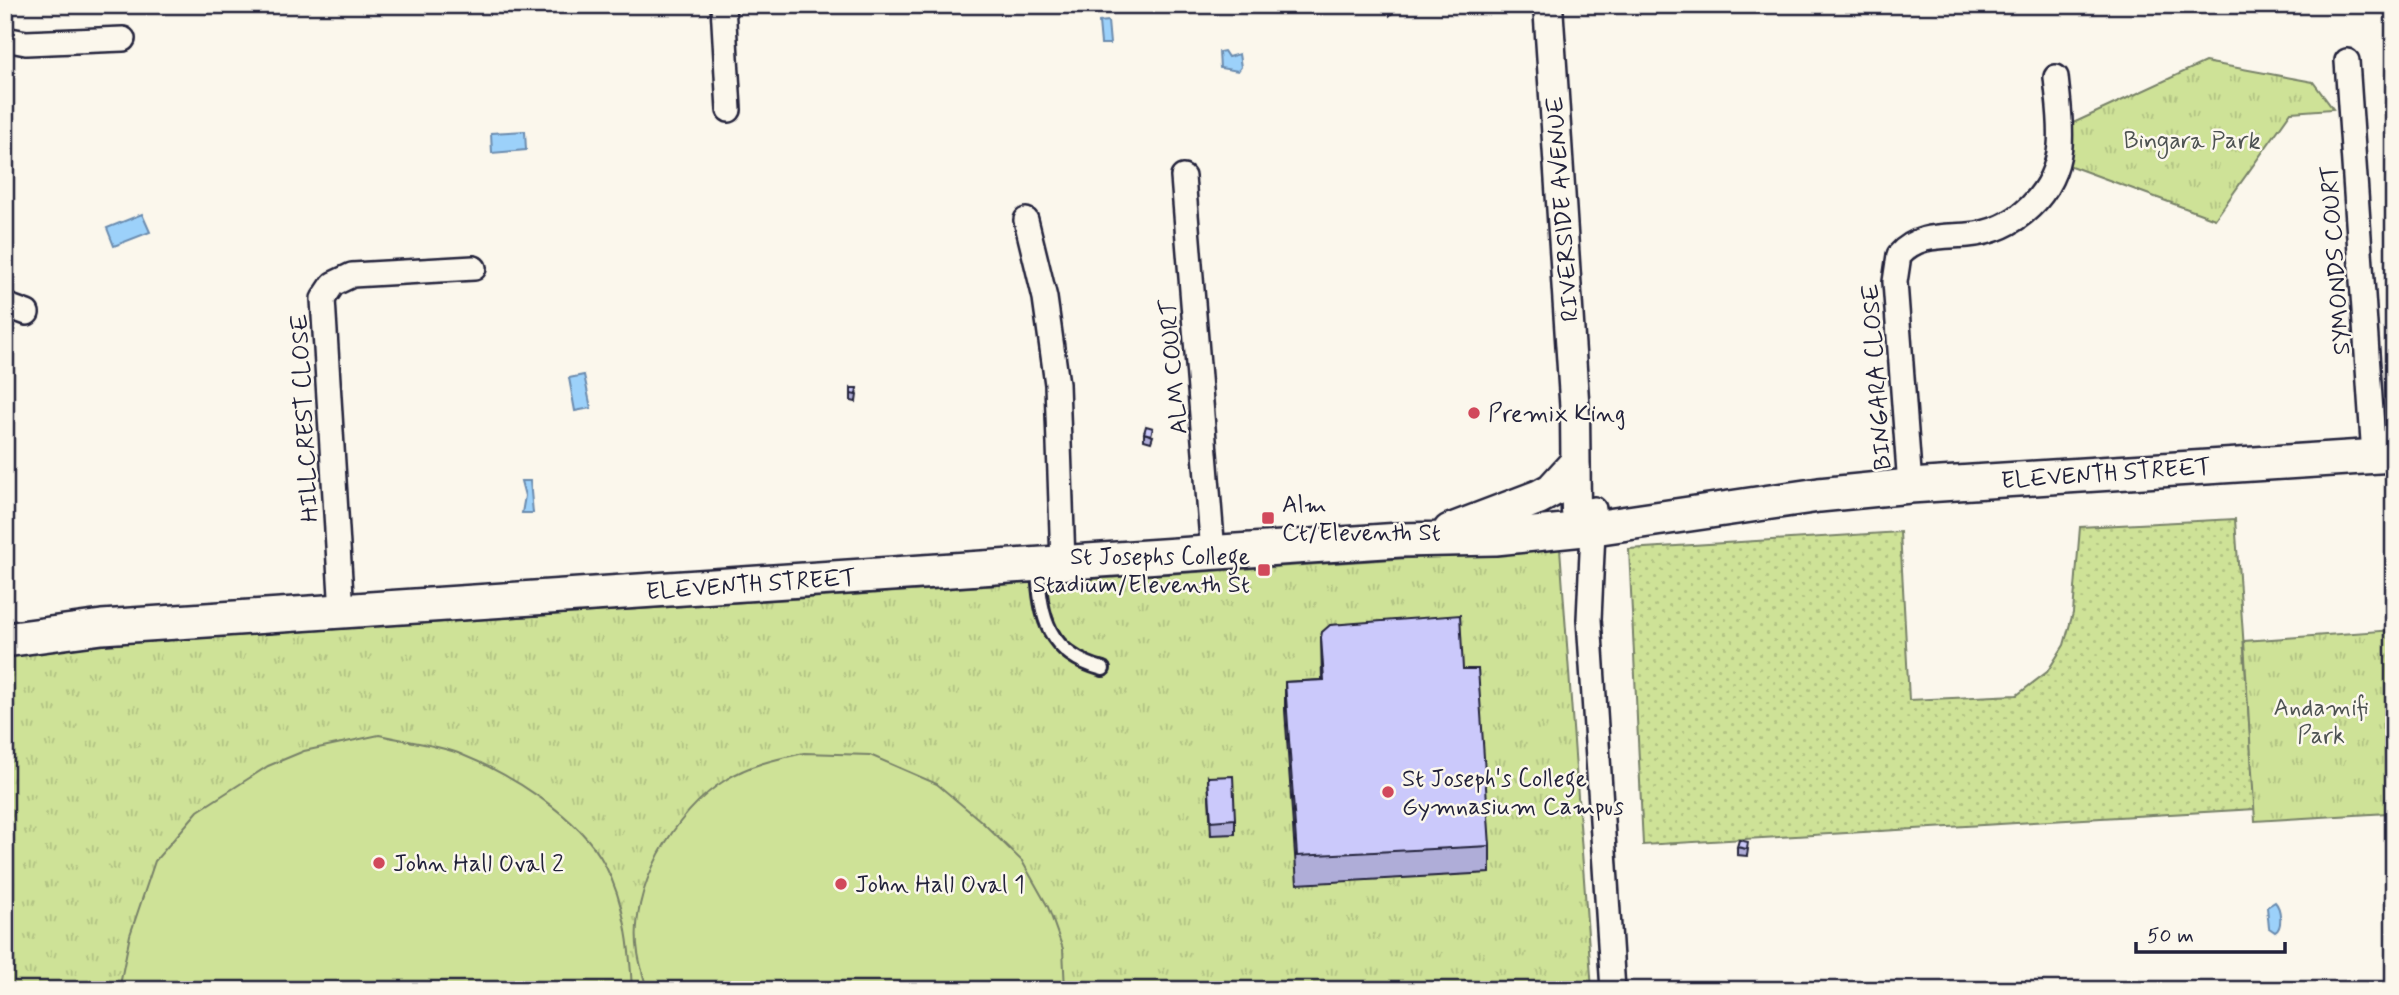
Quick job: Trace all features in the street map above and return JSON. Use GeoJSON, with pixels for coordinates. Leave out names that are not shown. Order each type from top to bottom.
{"type":"FeatureCollection","features":[{"type":"Feature","properties":{"kind":"main road","name":"ELEVENTH STREET"},"geometry":{"type":"LineString","coordinates":[[1400,540],[1448,532],[1910,486],[2384,455]]}},
{"type":"Feature","properties":{"kind":"main road"},"geometry":{"type":"LineString","coordinates":[[1448,532],[1539,497],[1552,490],[1573,467]]}},
{"type":"Feature","properties":{"kind":"main road","name":"ELEVENTH STREET"},"geometry":{"type":"LineString","coordinates":[[5,640],[102,627],[1400,540],[1495,538],[1585,519]]}},
{"type":"Feature","properties":{"kind":"main road","name":"ELEVENTH STREET"},"geometry":{"type":"LineString","coordinates":[[5,623],[51,622],[102,627]]}},
{"type":"Feature","properties":{"kind":"street"},"geometry":{"type":"LineString","coordinates":[[723,5],[729,110]]}},
{"type":"Feature","properties":{"kind":"street","name":"RIVERSIDE AVENUE"},"geometry":{"type":"LineString","coordinates":[[1548,5],[1575,414],[1585,519],[1613,990]]}},
{"type":"Feature","properties":{"kind":"street"},"geometry":{"type":"LineString","coordinates":[[5,39],[26,43],[123,39]]}},
{"type":"Feature","properties":{"kind":"street","name":"SYMONDS COURT"},"geometry":{"type":"LineString","coordinates":[[2347,61],[2384,455]]}},
{"type":"Feature","properties":{"kind":"street","name":"BINGARA CLOSE"},"geometry":{"type":"LineString","coordinates":[[1910,486],[1895,282],[1899,255],[1916,241],[1993,230],[2010,223],[2039,200],[2048,186],[2060,149],[2056,77]]}},
{"type":"Feature","properties":{"kind":"street","name":"ALM COURT"},"geometry":{"type":"LineString","coordinates":[[1183,177],[1213,553]]}},
{"type":"Feature","properties":{"kind":"street"},"geometry":{"type":"LineString","coordinates":[[1026,220],[1045,298],[1057,384],[1051,564]]}},
{"type":"Feature","properties":{"kind":"street","name":"HILLCREST CLOSE"},"geometry":{"type":"LineString","coordinates":[[342,612],[323,299],[333,284],[352,275],[474,268]]}},
{"type":"Feature","properties":{"kind":"street","name":"RIVERSIDE AVENUE"},"geometry":{"type":"LineString","coordinates":[[1575,414],[1573,467],[1585,519]]}},
{"type":"Feature","properties":{"kind":"lane"},"geometry":{"type":"LineString","coordinates":[[1051,564],[1041,609],[1047,626],[1068,654],[1084,664],[1103,670]]}},
{"type":"Feature","properties":{"kind":"green space","name":"Bingara Park"},"geometry":{"type":"Polygon","coordinates":[[[2205,62],[2313,82],[2333,109],[2291,112],[2215,219],[2068,165],[2071,124],[2205,62]]]}},
{"type":"Feature","properties":{"kind":"green space"},"geometry":{"type":"Polygon","coordinates":[[[2235,519],[2255,809],[1643,845],[1629,549],[1900,532],[1909,700],[2017,695],[2047,672],[2064,645],[2073,613],[2080,527],[2235,519]]]}},
{"type":"Feature","properties":{"kind":"green space"},"geometry":{"type":"Polygon","coordinates":[[[1560,548],[1592,990],[5,990],[5,651],[1560,548]]]}},
{"type":"Feature","properties":{"kind":"green space","name":"Andamifi Park"},"geometry":{"type":"Polygon","coordinates":[[[2394,630],[2394,801],[2388,813],[2255,821],[2244,641],[2394,630]]]}},
{"type":"Feature","properties":{"kind":"green space","name":"John Hall Oval 2"},"geometry":{"type":"Polygon","coordinates":[[[379,735],[439,747],[478,762],[541,798],[579,830],[605,865],[622,910],[632,990],[119,990],[130,935],[155,861],[198,811],[268,766],[304,751],[379,735]]]}},
{"type":"Feature","properties":{"kind":"green space","name":"John Hall Oval 1"},"geometry":{"type":"Polygon","coordinates":[[[804,753],[870,755],[937,784],[981,821],[1022,861],[1048,907],[1063,949],[1065,990],[647,990],[638,953],[640,904],[659,854],[673,832],[689,811],[727,779],[755,766],[804,753]]]}},
{"type":"Feature","properties":{"kind":"water"},"geometry":{"type":"Polygon","coordinates":[[[1108,21],[1110,44],[1101,44],[1099,22],[1108,21]]]}},
{"type":"Feature","properties":{"kind":"water"},"geometry":{"type":"Polygon","coordinates":[[[1224,51],[1228,57],[1239,54],[1241,67],[1238,71],[1220,68],[1219,52],[1224,51]]]}},
{"type":"Feature","properties":{"kind":"water"},"geometry":{"type":"Polygon","coordinates":[[[525,131],[526,150],[492,153],[491,133],[525,131]]]}},
{"type":"Feature","properties":{"kind":"water"},"geometry":{"type":"Polygon","coordinates":[[[142,214],[150,232],[114,246],[107,228],[142,214]]]}},
{"type":"Feature","properties":{"kind":"water"},"geometry":{"type":"Polygon","coordinates":[[[584,375],[591,408],[575,411],[569,378],[584,375]]]}},
{"type":"Feature","properties":{"kind":"water"},"geometry":{"type":"Polygon","coordinates":[[[521,481],[530,481],[533,513],[522,513],[525,496],[521,481]]]}},
{"type":"Feature","properties":{"kind":"water"},"geometry":{"type":"Polygon","coordinates":[[[2275,902],[2280,918],[2278,930],[2275,932],[2269,928],[2267,907],[2275,902]]]}},
{"type":"Feature","properties":{"kind":"building"},"geometry":{"type":"Polygon","coordinates":[[[851,388],[857,388],[856,395],[851,394],[851,388]]]}},
{"type":"Feature","properties":{"kind":"building"},"geometry":{"type":"Polygon","coordinates":[[[1146,426],[1153,428],[1151,435],[1144,433],[1146,426]]]}},
{"type":"Feature","properties":{"kind":"building","name":"St Joseph's College Gymnasium Campus"},"geometry":{"type":"Polygon","coordinates":[[[1460,615],[1463,669],[1478,669],[1490,846],[1297,856],[1285,682],[1324,680],[1321,637],[1322,632],[1330,625],[1460,615]]]}},
{"type":"Feature","properties":{"kind":"building"},"geometry":{"type":"Polygon","coordinates":[[[1233,776],[1235,819],[1211,821],[1208,777],[1233,776]]]}},
{"type":"Feature","properties":{"kind":"building"},"geometry":{"type":"Polygon","coordinates":[[[1739,840],[1748,842],[1747,849],[1737,847],[1739,840]]]}},
{"type":"Feature","properties":{"kind":"place","name":"Premix King"},"geometry":{"type":"Point","coordinates":[1474,413]}},
{"type":"Feature","properties":{"kind":"place","name":"Alm Ct/Eleventh St"},"geometry":{"type":"Point","coordinates":[1268,518]}},
{"type":"Feature","properties":{"kind":"place","name":"St Josephs College Stadium/Eleventh St"},"geometry":{"type":"Point","coordinates":[1264,570]}},
{"type":"Feature","properties":{"kind":"place","name":"St Joseph's College Gymnasium Campus"},"geometry":{"type":"Point","coordinates":[1388,792]}},
{"type":"Feature","properties":{"kind":"place","name":"John Hall Oval 2"},"geometry":{"type":"Point","coordinates":[379,863]}},
{"type":"Feature","properties":{"kind":"place","name":"John Hall Oval 1"},"geometry":{"type":"Point","coordinates":[841,884]}}]}
